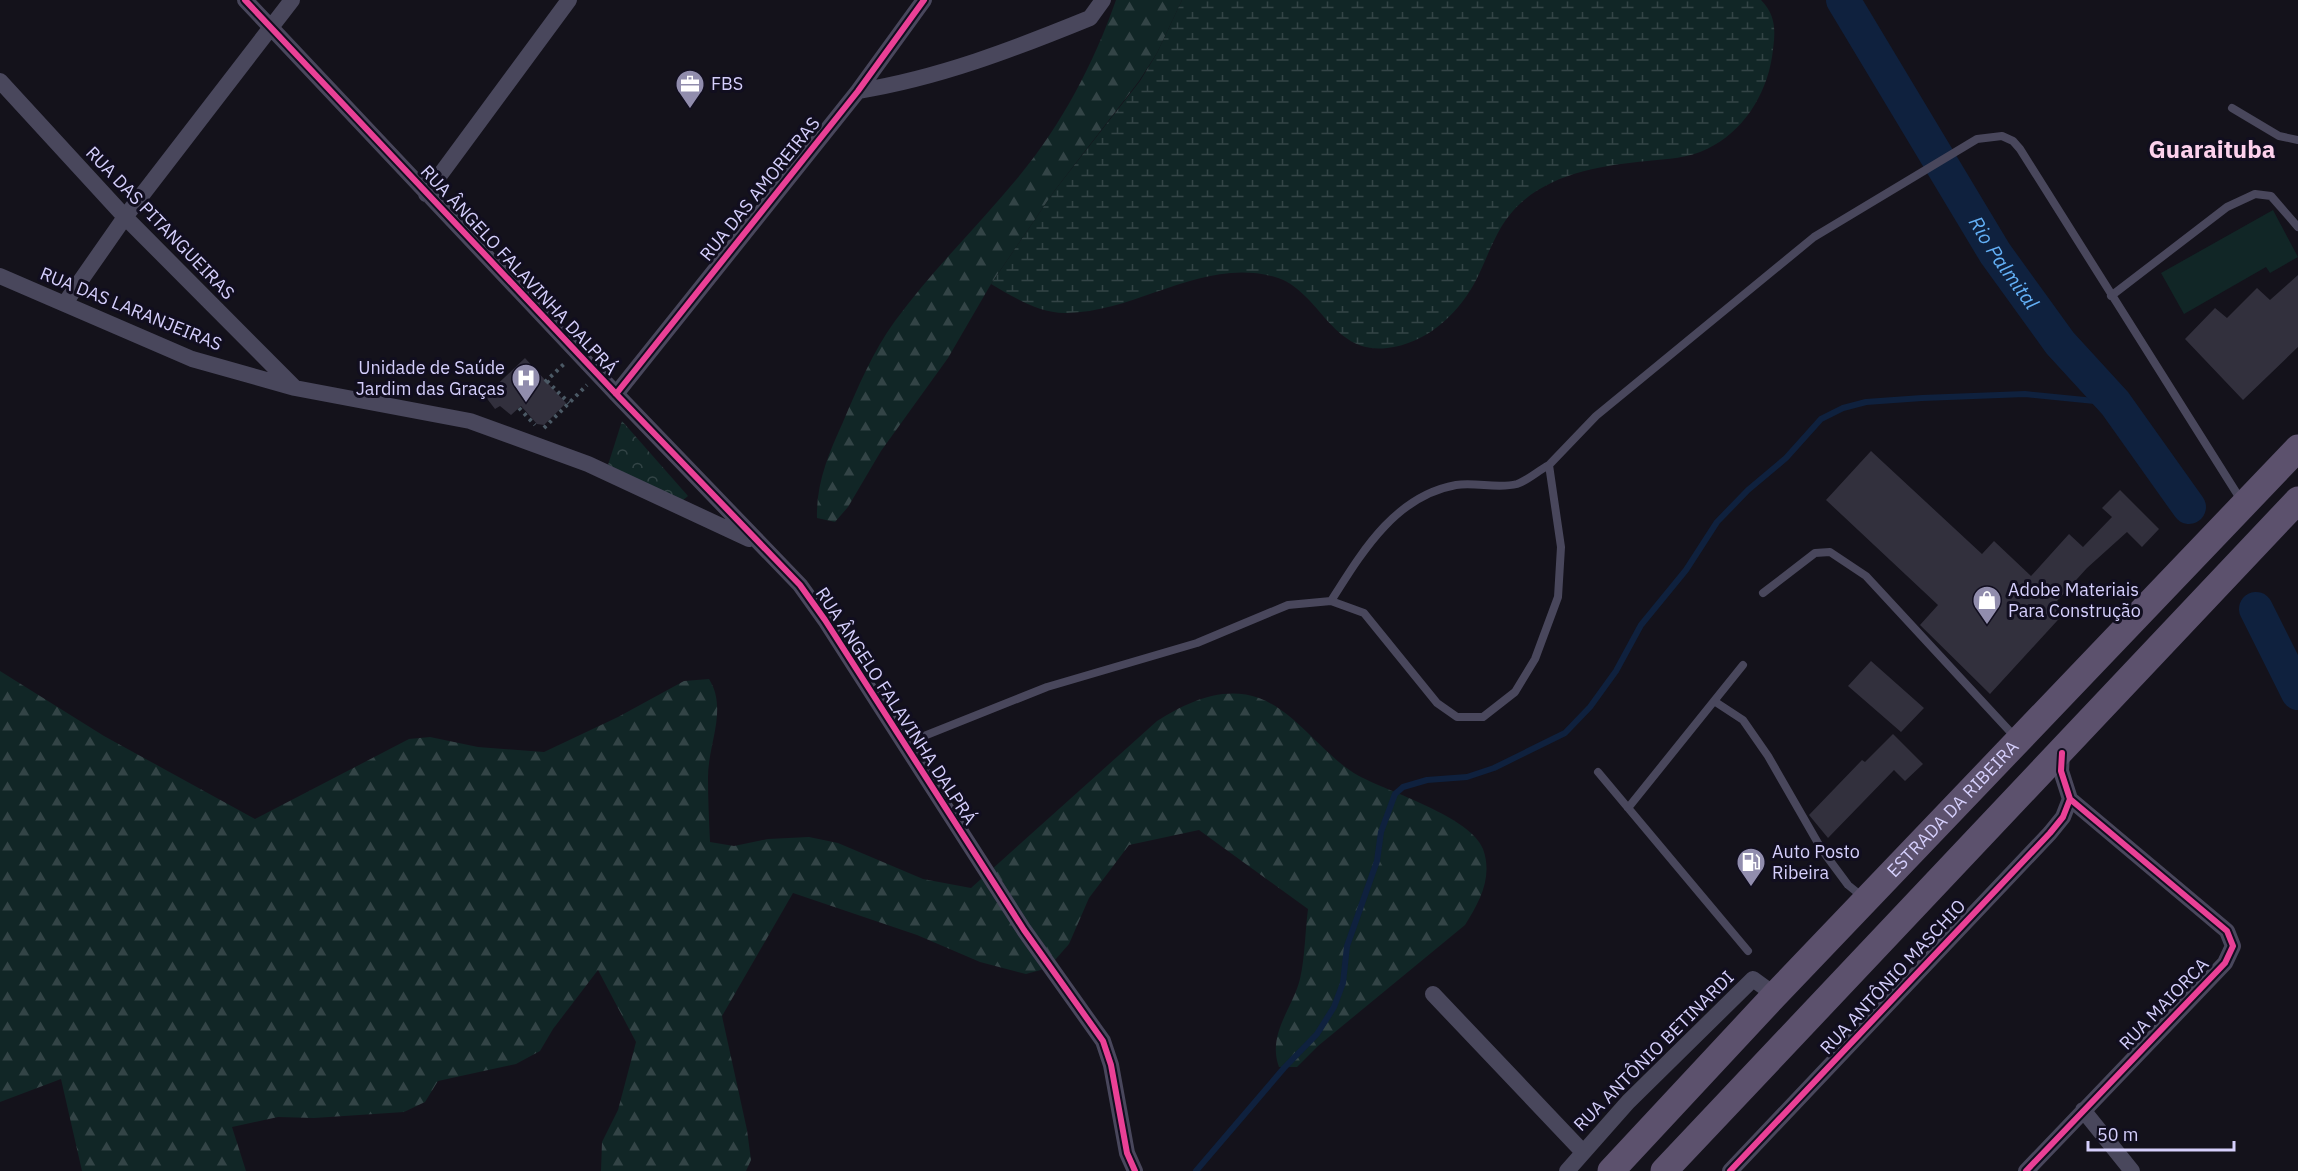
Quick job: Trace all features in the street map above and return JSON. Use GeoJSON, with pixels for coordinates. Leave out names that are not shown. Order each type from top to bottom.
{"type":"FeatureCollection","features":[{"type":"Feature","properties":{"kind":"main road","name":"ESTRADA DA RIBEIRA"},"geometry":{"type":"LineString","coordinates":[[1611,1171],[2018,740],[2286,464]]}},
{"type":"Feature","properties":{"kind":"main road"},"geometry":{"type":"LineString","coordinates":[[1664,1171],[2062,753],[2298,500]]}},
{"type":"Feature","properties":{"kind":"main road"},"geometry":{"type":"LineString","coordinates":[[2231,574],[2298,530]]}},
{"type":"Feature","properties":{"kind":"street","name":"RUA ÂNGELO FALAVINHA DALPRÁ"},"geometry":{"type":"LineString","coordinates":[[245,0],[426,194],[800,585],[825,620],[1024,930],[1103,1041],[1111,1065],[1127,1153],[1135,1171]]}},
{"type":"Feature","properties":{"kind":"street"},"geometry":{"type":"LineString","coordinates":[[65,303],[125,217],[292,0]]}},
{"type":"Feature","properties":{"kind":"street"},"geometry":{"type":"LineString","coordinates":[[426,194],[569,0]]}},
{"type":"Feature","properties":{"kind":"street","name":"RUA DAS AMOREIRAS"},"geometry":{"type":"LineString","coordinates":[[616,394],[858,91],[924,0]]}},
{"type":"Feature","properties":{"kind":"street"},"geometry":{"type":"LineString","coordinates":[[858,91],[909,83],[966,67],[1090,18],[1103,0]]}},
{"type":"Feature","properties":{"kind":"street","name":"RUA DAS PITANGUEIRAS"},"geometry":{"type":"LineString","coordinates":[[0,81],[125,217],[295,388]]}},
{"type":"Feature","properties":{"kind":"street","name":"RUA DAS LARANJEIRAS"},"geometry":{"type":"LineString","coordinates":[[0,276],[192,359],[295,388],[470,421],[588,464],[759,543]]}},
{"type":"Feature","properties":{"kind":"street"},"geometry":{"type":"LineString","coordinates":[[2062,753],[2061,771],[2070,799]]}},
{"type":"Feature","properties":{"kind":"street","name":"RUA MAIORCA"},"geometry":{"type":"LineString","coordinates":[[2025,1171],[2225,963],[2233,946],[2228,932],[2070,799]]}},
{"type":"Feature","properties":{"kind":"street","name":"RUA ANTÔNIO MASCHIO"},"geometry":{"type":"LineString","coordinates":[[1730,1171],[2050,833],[2063,817],[2070,799]]}},
{"type":"Feature","properties":{"kind":"street","name":"RUA ANTÔNIO BETINARDI"},"geometry":{"type":"LineString","coordinates":[[1567,1171],[1582,1151],[1753,979],[1775,995]]}},
{"type":"Feature","properties":{"kind":"street"},"geometry":{"type":"LineString","coordinates":[[1433,993],[1582,1151]]}},
{"type":"Feature","properties":{"kind":"street"},"geometry":{"type":"LineString","coordinates":[[2083,1110],[2132,1171]]}},
{"type":"Feature","properties":{"kind":"lane"},"geometry":{"type":"LineString","coordinates":[[2232,108],[2279,136],[2298,140]]}},
{"type":"Feature","properties":{"kind":"lane"},"geometry":{"type":"LineString","coordinates":[[1331,601],[1359,557],[1396,514],[1419,498],[1457,485],[1517,484],[1549,465],[1596,416],[1814,237],[1951,153],[1977,139],[1988,136],[2002,136],[2013,141],[2245,506]]}},
{"type":"Feature","properties":{"kind":"lane"},"geometry":{"type":"LineString","coordinates":[[2111,296],[2228,207],[2256,194],[2271,196],[2298,227]]}},
{"type":"Feature","properties":{"kind":"lane"},"geometry":{"type":"LineString","coordinates":[[904,744],[1047,687],[1197,643],[1288,605],[1331,601],[1364,613],[1437,703],[1457,717],[1484,717],[1515,692],[1530,668],[1558,597],[1561,547],[1549,465]]}},
{"type":"Feature","properties":{"kind":"lane"},"geometry":{"type":"LineString","coordinates":[[1763,593],[1815,553],[1830,552],[1866,576],[2018,740]]}},
{"type":"Feature","properties":{"kind":"lane"},"geometry":{"type":"LineString","coordinates":[[1628,808],[1743,665]]}},
{"type":"Feature","properties":{"kind":"lane"},"geometry":{"type":"LineString","coordinates":[[1714,701],[1743,720],[1768,756],[1822,850],[1848,885],[1867,901]]}},
{"type":"Feature","properties":{"kind":"lane"},"geometry":{"type":"LineString","coordinates":[[1598,772],[1748,951]]}},
{"type":"Feature","properties":{"kind":"path"},"geometry":{"type":"LineString","coordinates":[[569,404],[546,381],[577,351]]}},
{"type":"Feature","properties":{"kind":"path"},"geometry":{"type":"LineString","coordinates":[[519,408],[542,429],[546,428],[597,374]]}},
{"type":"Feature","properties":{"kind":"green space"},"geometry":{"type":"Polygon","coordinates":[[[1116,0],[1182,0],[1157,53],[1139,81],[1055,190],[991,284],[948,358],[881,451],[848,507],[835,522],[817,518],[821,480],[828,457],[873,357],[895,321],[910,302],[940,265],[989,212],[1050,135],[1087,70],[1116,0]]]}},
{"type":"Feature","properties":{"kind":"green space"},"geometry":{"type":"Polygon","coordinates":[[[1182,0],[1761,0],[1773,20],[1774,41],[1764,85],[1751,111],[1732,133],[1707,149],[1693,154],[1598,168],[1566,177],[1536,191],[1506,219],[1467,296],[1449,317],[1414,341],[1387,348],[1368,347],[1352,342],[1290,284],[1275,277],[1248,273],[1222,274],[1196,279],[1120,304],[1067,313],[1037,308],[991,284],[1055,190],[1140,81],[1157,53],[1182,0]]]}},
{"type":"Feature","properties":{"kind":"green space"},"geometry":{"type":"Polygon","coordinates":[[[2273,210],[2298,257],[2270,273],[2266,267],[2184,314],[2161,273],[2273,210]]]}},
{"type":"Feature","properties":{"kind":"green space"},"geometry":{"type":"Polygon","coordinates":[[[622,421],[688,496],[682,501],[608,465],[622,421]]]}},
{"type":"Feature","properties":{"kind":"green space"},"geometry":{"type":"Polygon","coordinates":[[[0,671],[104,736],[255,819],[409,739],[430,737],[478,747],[544,752],[618,717],[684,681],[709,679],[717,702],[716,727],[708,777],[710,842],[734,846],[768,839],[809,837],[838,843],[923,879],[971,888],[1157,721],[1193,702],[1206,698],[1232,693],[1246,694],[1259,698],[1286,713],[1334,757],[1359,776],[1428,807],[1463,826],[1475,837],[1483,849],[1487,869],[1486,879],[1476,907],[1465,925],[1318,1046],[1297,1067],[1279,1067],[1276,1044],[1282,1022],[1300,979],[1308,909],[1199,830],[1129,845],[1089,898],[1069,944],[1048,968],[1026,974],[980,962],[917,935],[793,893],[722,1016],[747,1130],[751,1160],[746,1171],[601,1171],[602,1142],[618,1110],[636,1042],[598,970],[553,1029],[540,1051],[516,1064],[438,1081],[425,1102],[404,1112],[314,1118],[278,1117],[232,1127],[246,1171],[82,1171],[61,1079],[0,1102],[0,671]]]}},
{"type":"Feature","properties":{"kind":"building"},"geometry":{"type":"Polygon","coordinates":[[[2298,275],[2298,347],[2243,400],[2185,339],[2215,308],[2227,318],[2257,288],[2270,300],[2298,275]]]}},
{"type":"Feature","properties":{"kind":"building"},"geometry":{"type":"Polygon","coordinates":[[[525,358],[566,403],[544,425],[537,424],[521,406],[511,415],[500,406],[495,409],[485,396],[525,358]]]}},
{"type":"Feature","properties":{"kind":"building"},"geometry":{"type":"Polygon","coordinates":[[[1871,451],[1982,554],[1994,541],[2031,576],[2069,534],[2083,547],[2112,517],[2102,508],[2120,490],[2159,529],[2142,547],[2127,532],[2087,568],[2057,601],[2067,610],[1990,694],[1920,625],[1938,605],[1826,500],[1871,451]]]}},
{"type":"Feature","properties":{"kind":"building"},"geometry":{"type":"Polygon","coordinates":[[[1871,661],[1924,708],[1901,732],[1848,686],[1871,661]]]}},
{"type":"Feature","properties":{"kind":"building"},"geometry":{"type":"Polygon","coordinates":[[[1893,734],[1923,764],[1905,781],[1894,770],[1828,838],[1809,815],[1862,760],[1865,762],[1893,734]]]}},
{"type":"Feature","properties":{"kind":"waterway","name":"Rio Palmital"},"geometry":{"type":"LineString","coordinates":[[1843,0],[1995,253],[2060,343],[2115,403],[2189,507]]}},
{"type":"Feature","properties":{"kind":"waterway"},"geometry":{"type":"LineString","coordinates":[[1196,1171],[1284,1068],[1317,1034],[1334,1007],[1343,983],[1347,946],[1377,861],[1381,832],[1395,794],[1403,787],[1427,780],[1467,777],[1494,768],[1565,733],[1590,707],[1616,671],[1641,625],[1686,570],[1717,522],[1748,490],[1786,458],[1821,419],[1843,408],[1866,402],[1922,398],[2025,394],[2115,403]]}},
{"type":"Feature","properties":{"kind":"waterway","name":"Rio Palmital"},"geometry":{"type":"LineString","coordinates":[[2256,609],[2298,693]]}},
{"type":"Feature","properties":{"kind":"cycle path"},"geometry":{"type":"LineString","coordinates":[[245,0],[620,398],[800,585],[825,620],[1024,930],[1103,1041],[1111,1065],[1127,1153],[1135,1171]]}},
{"type":"Feature","properties":{"kind":"cycle path"},"geometry":{"type":"LineString","coordinates":[[616,394],[858,91],[924,0]]}},
{"type":"Feature","properties":{"kind":"cycle path"},"geometry":{"type":"LineString","coordinates":[[2026,1171],[2225,963],[2233,946],[2227,931],[2070,799],[2061,771],[2062,753]]}},
{"type":"Feature","properties":{"kind":"cycle path"},"geometry":{"type":"LineString","coordinates":[[1730,1171],[2050,833],[2063,817],[2070,799]]}},
{"type":"Feature","properties":{"kind":"place","name":"FBS"},"geometry":{"type":"Point","coordinates":[690,110]}},
{"type":"Feature","properties":{"kind":"place","name":"Unidade de Saúde Jardim das Graças"},"geometry":{"type":"Point","coordinates":[526,404]}},
{"type":"Feature","properties":{"kind":"place","name":"Adobe Materiais Para Construção"},"geometry":{"type":"Point","coordinates":[1987,626]}},
{"type":"Feature","properties":{"kind":"place","name":"Auto Posto Ribeira"},"geometry":{"type":"Point","coordinates":[1751,888]}},
{"type":"Feature","properties":{"kind":"district","name":"Guaraituba"},"geometry":{"type":"Point","coordinates":[2212,150]}}]}
